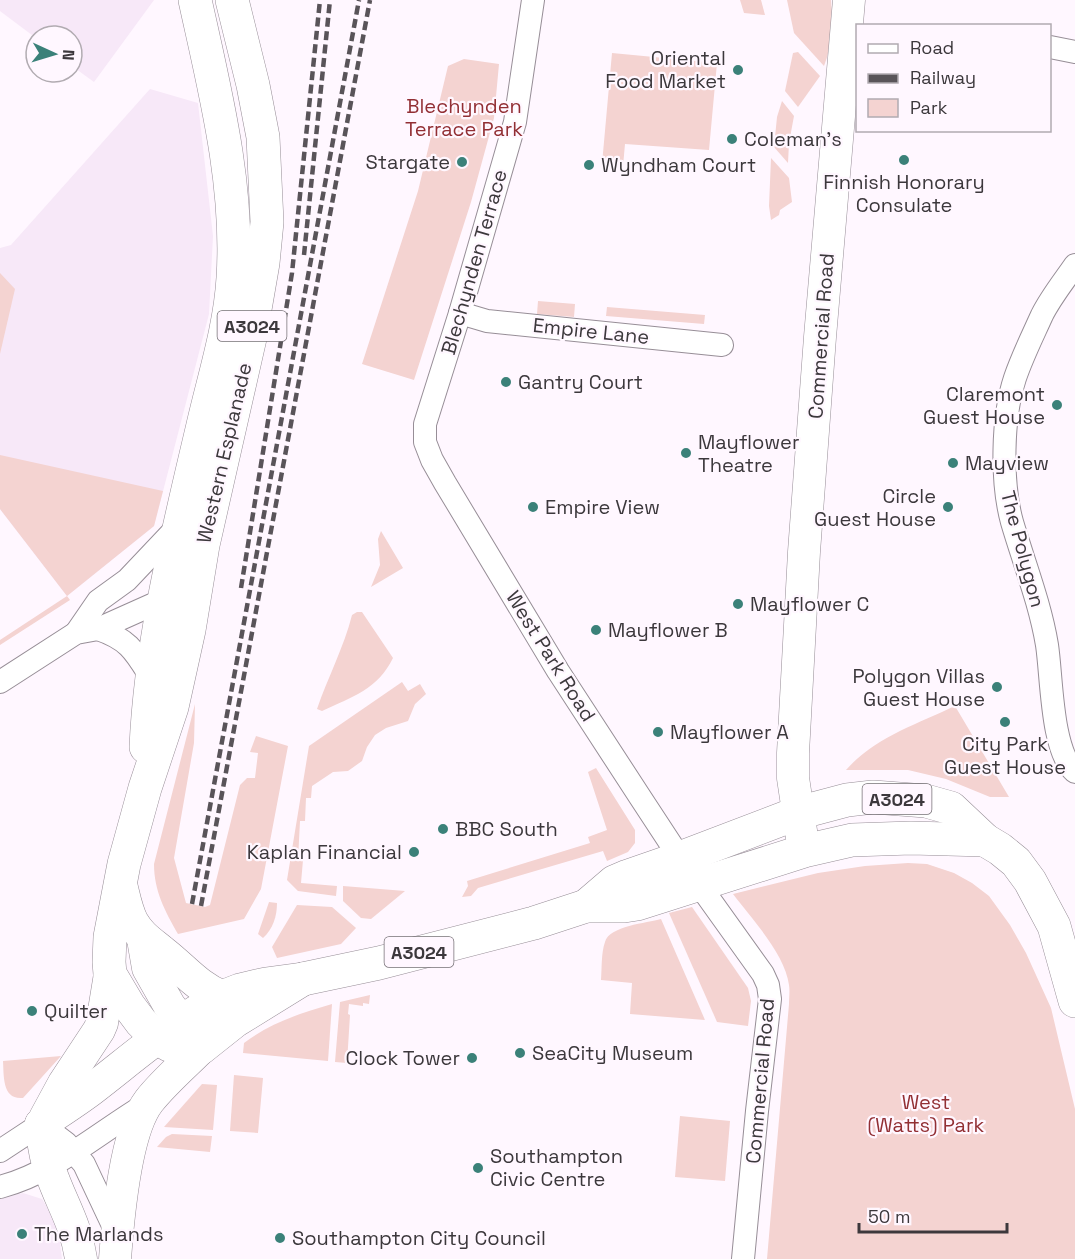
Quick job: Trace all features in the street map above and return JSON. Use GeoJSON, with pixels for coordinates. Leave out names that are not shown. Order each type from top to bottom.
{"type":"FeatureCollection","features":[{"type":"Feature","properties":{"kind":"main road","name":"Western Esplanade"},"geometry":{"type":"LineString","coordinates":[[110,974],[110,937],[121,884],[145,788],[172,707],[180,523],[224,334],[233,280],[234,233],[224,138],[195,0]]}},
{"type":"Feature","properties":{"kind":"main road","name":"Western Esplanade"},"geometry":{"type":"LineString","coordinates":[[145,788],[148,709],[152,679],[176,589],[203,545],[250,338],[263,263],[267,222],[263,137],[232,0]]}},
{"type":"Feature","properties":{"kind":"main road","name":"A3024"},"geometry":{"type":"LineString","coordinates":[[586,906],[614,882],[798,813],[847,800],[873,797],[926,801],[951,808],[985,840],[1016,862],[1036,891],[1053,926],[1075,1001]]}},
{"type":"Feature","properties":{"kind":"main road","name":"A3024"},"geometry":{"type":"LineString","coordinates":[[143,939],[162,952],[195,983],[222,997],[240,990],[303,979],[492,934],[586,906],[637,904],[804,851],[852,840],[910,838],[985,840]]}},
{"type":"Feature","properties":{"kind":"main road","name":"Western Esplanade"},"geometry":{"type":"LineString","coordinates":[[121,884],[125,907],[143,939]]}},
{"type":"Feature","properties":{"kind":"main road"},"geometry":{"type":"LineString","coordinates":[[110,974],[135,1014],[169,1030],[180,1049],[201,1048]]}},
{"type":"Feature","properties":{"kind":"main road","name":"A3024"},"geometry":{"type":"LineString","coordinates":[[201,1048],[235,1021],[303,979]]}},
{"type":"Feature","properties":{"kind":"street","name":"Blechynden Terrace"},"geometry":{"type":"LineString","coordinates":[[428,451],[425,442],[425,424],[460,313],[515,122],[533,0]]}},
{"type":"Feature","properties":{"kind":"street","name":"Commercial Road"},"geometry":{"type":"LineString","coordinates":[[804,851],[793,778],[793,753],[804,552],[824,285],[851,17]]}},
{"type":"Feature","properties":{"kind":"street"},"geometry":{"type":"LineString","coordinates":[[1051,47],[1075,52]]}},
{"type":"Feature","properties":{"kind":"street","name":"The Polygon"},"geometry":{"type":"LineString","coordinates":[[1075,265],[1043,313],[1014,378],[1005,431],[1004,478],[1011,520],[1036,594],[1047,644],[1058,733],[1066,764],[1075,772]]}},
{"type":"Feature","properties":{"kind":"street","name":"Empire Lane"},"geometry":{"type":"LineString","coordinates":[[460,313],[486,321],[722,345]]}},
{"type":"Feature","properties":{"kind":"street","name":"West Park Road"},"geometry":{"type":"LineString","coordinates":[[428,451],[558,671],[680,858]]}},
{"type":"Feature","properties":{"kind":"street","name":"Western Esplanade"},"geometry":{"type":"LineString","coordinates":[[76,633],[98,601],[127,580],[180,523]]}},
{"type":"Feature","properties":{"kind":"street"},"geometry":{"type":"LineString","coordinates":[[127,580],[176,589]]}},
{"type":"Feature","properties":{"kind":"street","name":"Western Esplanade"},"geometry":{"type":"LineString","coordinates":[[0,682],[76,633],[98,629],[176,589]]}},
{"type":"Feature","properties":{"kind":"street"},"geometry":{"type":"LineString","coordinates":[[98,629],[113,634],[127,643],[152,679]]}},
{"type":"Feature","properties":{"kind":"street","name":"Commercial Road"},"geometry":{"type":"LineString","coordinates":[[680,858],[763,974],[768,985],[770,999],[743,1259]]}},
{"type":"Feature","properties":{"kind":"street","name":"Western Esplanade"},"geometry":{"type":"LineString","coordinates":[[143,939],[148,969],[169,1030]]}},
{"type":"Feature","properties":{"kind":"street"},"geometry":{"type":"LineString","coordinates":[[81,1259],[74,1227],[49,1168],[41,1124],[64,1083],[99,1030],[110,974]]}},
{"type":"Feature","properties":{"kind":"street"},"geometry":{"type":"LineString","coordinates":[[0,1151],[89,1092],[169,1030],[222,997]]}},
{"type":"Feature","properties":{"kind":"street"},"geometry":{"type":"LineString","coordinates":[[0,1187],[49,1168],[148,1103],[201,1048]]}},
{"type":"Feature","properties":{"kind":"street"},"geometry":{"type":"LineString","coordinates":[[116,1247],[130,1152],[136,1129],[148,1103]]}},
{"type":"Feature","properties":{"kind":"street"},"geometry":{"type":"LineString","coordinates":[[41,1124],[75,1152],[84,1164],[116,1247]]}},
{"type":"Feature","properties":{"kind":"shaded area"},"geometry":{"type":"Polygon","coordinates":[[[0,0],[154,0],[94,82],[84,75],[84,24],[24,24],[24,29],[0,11],[0,0]]]}},
{"type":"Feature","properties":{"kind":"shaded area"},"geometry":{"type":"Polygon","coordinates":[[[150,89],[198,103],[213,236],[209,314],[154,526],[67,596],[0,509],[0,248],[11,245],[150,89]]]}},
{"type":"Feature","properties":{"kind":"shaded area"},"geometry":{"type":"Polygon","coordinates":[[[23,1193],[42,1199],[50,1212],[58,1228],[62,1259],[0,1259],[0,1199],[23,1193]]]}},
{"type":"Feature","properties":{"kind":"green space"},"geometry":{"type":"Polygon","coordinates":[[[740,0],[761,0],[765,15],[744,13],[740,0]]]}},
{"type":"Feature","properties":{"kind":"green space"},"geometry":{"type":"Polygon","coordinates":[[[787,0],[831,0],[831,34],[824,66],[794,33],[787,0]]]}},
{"type":"Feature","properties":{"kind":"green space"},"geometry":{"type":"Polygon","coordinates":[[[798,52],[820,76],[798,107],[785,91],[793,53],[798,52]]]}},
{"type":"Feature","properties":{"kind":"green space"},"geometry":{"type":"Polygon","coordinates":[[[612,53],[717,63],[709,150],[625,144],[623,166],[602,164],[612,53]]]}},
{"type":"Feature","properties":{"kind":"green space","name":"Blechynden Terrace Park"},"geometry":{"type":"Polygon","coordinates":[[[464,59],[499,64],[494,118],[471,202],[414,380],[362,364],[418,191],[448,66],[464,59]]]}},
{"type":"Feature","properties":{"kind":"green space"},"geometry":{"type":"Polygon","coordinates":[[[782,101],[794,116],[788,163],[774,147],[777,117],[782,101]]]}},
{"type":"Feature","properties":{"kind":"green space"},"geometry":{"type":"Polygon","coordinates":[[[771,158],[789,178],[792,202],[771,220],[769,206],[771,158]]]}},
{"type":"Feature","properties":{"kind":"green space"},"geometry":{"type":"Polygon","coordinates":[[[0,273],[15,289],[0,354],[0,273]]]}},
{"type":"Feature","properties":{"kind":"green space"},"geometry":{"type":"Polygon","coordinates":[[[538,301],[575,304],[574,317],[537,314],[538,301]]]}},
{"type":"Feature","properties":{"kind":"green space"},"geometry":{"type":"Polygon","coordinates":[[[607,307],[705,315],[704,324],[606,316],[607,307]]]}},
{"type":"Feature","properties":{"kind":"green space"},"geometry":{"type":"Polygon","coordinates":[[[0,455],[163,491],[154,526],[67,596],[0,509],[0,455]]]}},
{"type":"Feature","properties":{"kind":"green space"},"geometry":{"type":"Polygon","coordinates":[[[381,531],[403,568],[371,587],[380,565],[378,539],[381,531]]]}},
{"type":"Feature","properties":{"kind":"green space"},"geometry":{"type":"Polygon","coordinates":[[[67,596],[70,600],[0,645],[0,640],[67,596]]]}},
{"type":"Feature","properties":{"kind":"green space"},"geometry":{"type":"Polygon","coordinates":[[[362,612],[393,658],[387,669],[372,685],[322,711],[317,709],[345,639],[352,615],[362,612]]]}},
{"type":"Feature","properties":{"kind":"green space"},"geometry":{"type":"Polygon","coordinates":[[[402,682],[408,691],[420,684],[426,694],[415,704],[408,721],[386,728],[375,735],[362,761],[348,771],[333,772],[312,786],[311,798],[306,798],[305,821],[300,821],[298,860],[303,860],[301,883],[337,886],[336,896],[298,891],[287,880],[309,746],[402,682]]]}},
{"type":"Feature","properties":{"kind":"green space"},"geometry":{"type":"Polygon","coordinates":[[[195,704],[194,743],[174,858],[186,903],[205,907],[210,905],[240,785],[247,778],[255,778],[258,753],[250,752],[256,736],[288,746],[261,889],[244,919],[178,934],[158,892],[154,864],[195,704]]]}},
{"type":"Feature","properties":{"kind":"green space"},"geometry":{"type":"Polygon","coordinates":[[[955,706],[1009,797],[990,797],[946,779],[908,770],[846,770],[883,740],[955,706]]]}},
{"type":"Feature","properties":{"kind":"green space"},"geometry":{"type":"Polygon","coordinates":[[[596,768],[635,830],[635,843],[628,852],[607,861],[603,851],[478,888],[471,896],[462,897],[468,886],[467,881],[590,843],[588,837],[607,830],[588,772],[596,768]]]}},
{"type":"Feature","properties":{"kind":"green space","name":"West (Watts) Park"},"geometry":{"type":"Polygon","coordinates":[[[908,863],[927,864],[954,873],[989,896],[1010,925],[1026,953],[1051,1008],[1075,1109],[1075,1259],[767,1259],[789,987],[786,973],[775,949],[733,894],[818,873],[908,863]]]}},
{"type":"Feature","properties":{"kind":"green space"},"geometry":{"type":"Polygon","coordinates":[[[343,886],[405,891],[371,919],[361,918],[343,901],[343,886]]]}},
{"type":"Feature","properties":{"kind":"green space"},"geometry":{"type":"Polygon","coordinates":[[[269,902],[277,903],[276,913],[272,926],[263,938],[258,934],[269,902]]]}},
{"type":"Feature","properties":{"kind":"green space"},"geometry":{"type":"Polygon","coordinates":[[[297,905],[332,907],[356,928],[341,944],[277,958],[272,947],[297,905]]]}},
{"type":"Feature","properties":{"kind":"green space"},"geometry":{"type":"Polygon","coordinates":[[[692,907],[748,988],[751,1001],[748,1026],[717,1022],[669,913],[692,907]]]}},
{"type":"Feature","properties":{"kind":"green space"},"geometry":{"type":"Polygon","coordinates":[[[661,919],[705,1020],[630,1014],[632,983],[601,980],[603,951],[608,937],[621,929],[661,919]]]}},
{"type":"Feature","properties":{"kind":"green space"},"geometry":{"type":"Polygon","coordinates":[[[370,995],[369,1004],[363,1003],[363,1006],[349,1004],[347,1063],[335,1062],[340,1002],[370,995]]]}},
{"type":"Feature","properties":{"kind":"green space"},"geometry":{"type":"Polygon","coordinates":[[[332,1004],[328,1061],[243,1053],[244,1043],[264,1030],[297,1015],[332,1004]]]}},
{"type":"Feature","properties":{"kind":"green space"},"geometry":{"type":"Polygon","coordinates":[[[61,1056],[23,1098],[16,1098],[8,1091],[4,1080],[3,1061],[61,1056]]]}},
{"type":"Feature","properties":{"kind":"green space"},"geometry":{"type":"Polygon","coordinates":[[[234,1075],[263,1078],[258,1133],[230,1131],[234,1075]]]}},
{"type":"Feature","properties":{"kind":"green space"},"geometry":{"type":"Polygon","coordinates":[[[202,1084],[217,1085],[213,1130],[164,1127],[202,1084]]]}},
{"type":"Feature","properties":{"kind":"green space"},"geometry":{"type":"Polygon","coordinates":[[[680,1116],[730,1121],[725,1181],[675,1177],[680,1116]]]}},
{"type":"Feature","properties":{"kind":"green space"},"geometry":{"type":"Polygon","coordinates":[[[172,1134],[212,1136],[210,1152],[157,1147],[172,1134]]]}},
{"type":"Feature","properties":{"kind":"railway"},"geometry":{"type":"LineString","coordinates":[[241,588],[292,273],[320,0]]}},
{"type":"Feature","properties":{"kind":"railway"},"geometry":{"type":"LineString","coordinates":[[304,255],[330,0]]}},
{"type":"Feature","properties":{"kind":"railway"},"geometry":{"type":"LineString","coordinates":[[192,904],[359,0]]}},
{"type":"Feature","properties":{"kind":"railway"},"geometry":{"type":"LineString","coordinates":[[201,906],[370,0]]}},
{"type":"Feature","properties":{"kind":"place","name":"Oriental Food Market"},"geometry":{"type":"Point","coordinates":[738,70]}},
{"type":"Feature","properties":{"kind":"place","name":"Coleman's"},"geometry":{"type":"Point","coordinates":[732,139]}},
{"type":"Feature","properties":{"kind":"place","name":"Finnish Honorary Consulate"},"geometry":{"type":"Point","coordinates":[904,160]}},
{"type":"Feature","properties":{"kind":"place","name":"Stargate"},"geometry":{"type":"Point","coordinates":[462,162]}},
{"type":"Feature","properties":{"kind":"place","name":"Wyndham Court"},"geometry":{"type":"Point","coordinates":[589,165]}},
{"type":"Feature","properties":{"kind":"place","name":"Gantry Court"},"geometry":{"type":"Point","coordinates":[506,382]}},
{"type":"Feature","properties":{"kind":"place","name":"Claremont Guest House"},"geometry":{"type":"Point","coordinates":[1057,405]}},
{"type":"Feature","properties":{"kind":"place","name":"Mayflower Theatre"},"geometry":{"type":"Point","coordinates":[686,453]}},
{"type":"Feature","properties":{"kind":"place","name":"Mayview"},"geometry":{"type":"Point","coordinates":[953,463]}},
{"type":"Feature","properties":{"kind":"place","name":"Empire View"},"geometry":{"type":"Point","coordinates":[533,507]}},
{"type":"Feature","properties":{"kind":"place","name":"Circle Guest House"},"geometry":{"type":"Point","coordinates":[948,507]}},
{"type":"Feature","properties":{"kind":"place","name":"Mayflower C"},"geometry":{"type":"Point","coordinates":[738,604]}},
{"type":"Feature","properties":{"kind":"place","name":"Mayflower B"},"geometry":{"type":"Point","coordinates":[596,630]}},
{"type":"Feature","properties":{"kind":"place","name":"Polygon Villas Guest House"},"geometry":{"type":"Point","coordinates":[997,687]}},
{"type":"Feature","properties":{"kind":"place","name":"City Park Guest House"},"geometry":{"type":"Point","coordinates":[1005,722]}},
{"type":"Feature","properties":{"kind":"place","name":"Mayflower A"},"geometry":{"type":"Point","coordinates":[658,732]}},
{"type":"Feature","properties":{"kind":"place","name":"BBC South"},"geometry":{"type":"Point","coordinates":[443,829]}},
{"type":"Feature","properties":{"kind":"place","name":"Kaplan Financial"},"geometry":{"type":"Point","coordinates":[414,852]}},
{"type":"Feature","properties":{"kind":"place","name":"Quilter"},"geometry":{"type":"Point","coordinates":[32,1011]}},
{"type":"Feature","properties":{"kind":"place","name":"SeaCity Museum"},"geometry":{"type":"Point","coordinates":[520,1053]}},
{"type":"Feature","properties":{"kind":"place","name":"Clock Tower"},"geometry":{"type":"Point","coordinates":[472,1058]}},
{"type":"Feature","properties":{"kind":"place","name":"Southampton Civic Centre"},"geometry":{"type":"Point","coordinates":[478,1168]}},
{"type":"Feature","properties":{"kind":"place","name":"The Marlands"},"geometry":{"type":"Point","coordinates":[22,1234]}},
{"type":"Feature","properties":{"kind":"place","name":"Southampton City Council"},"geometry":{"type":"Point","coordinates":[280,1238]}}]}
